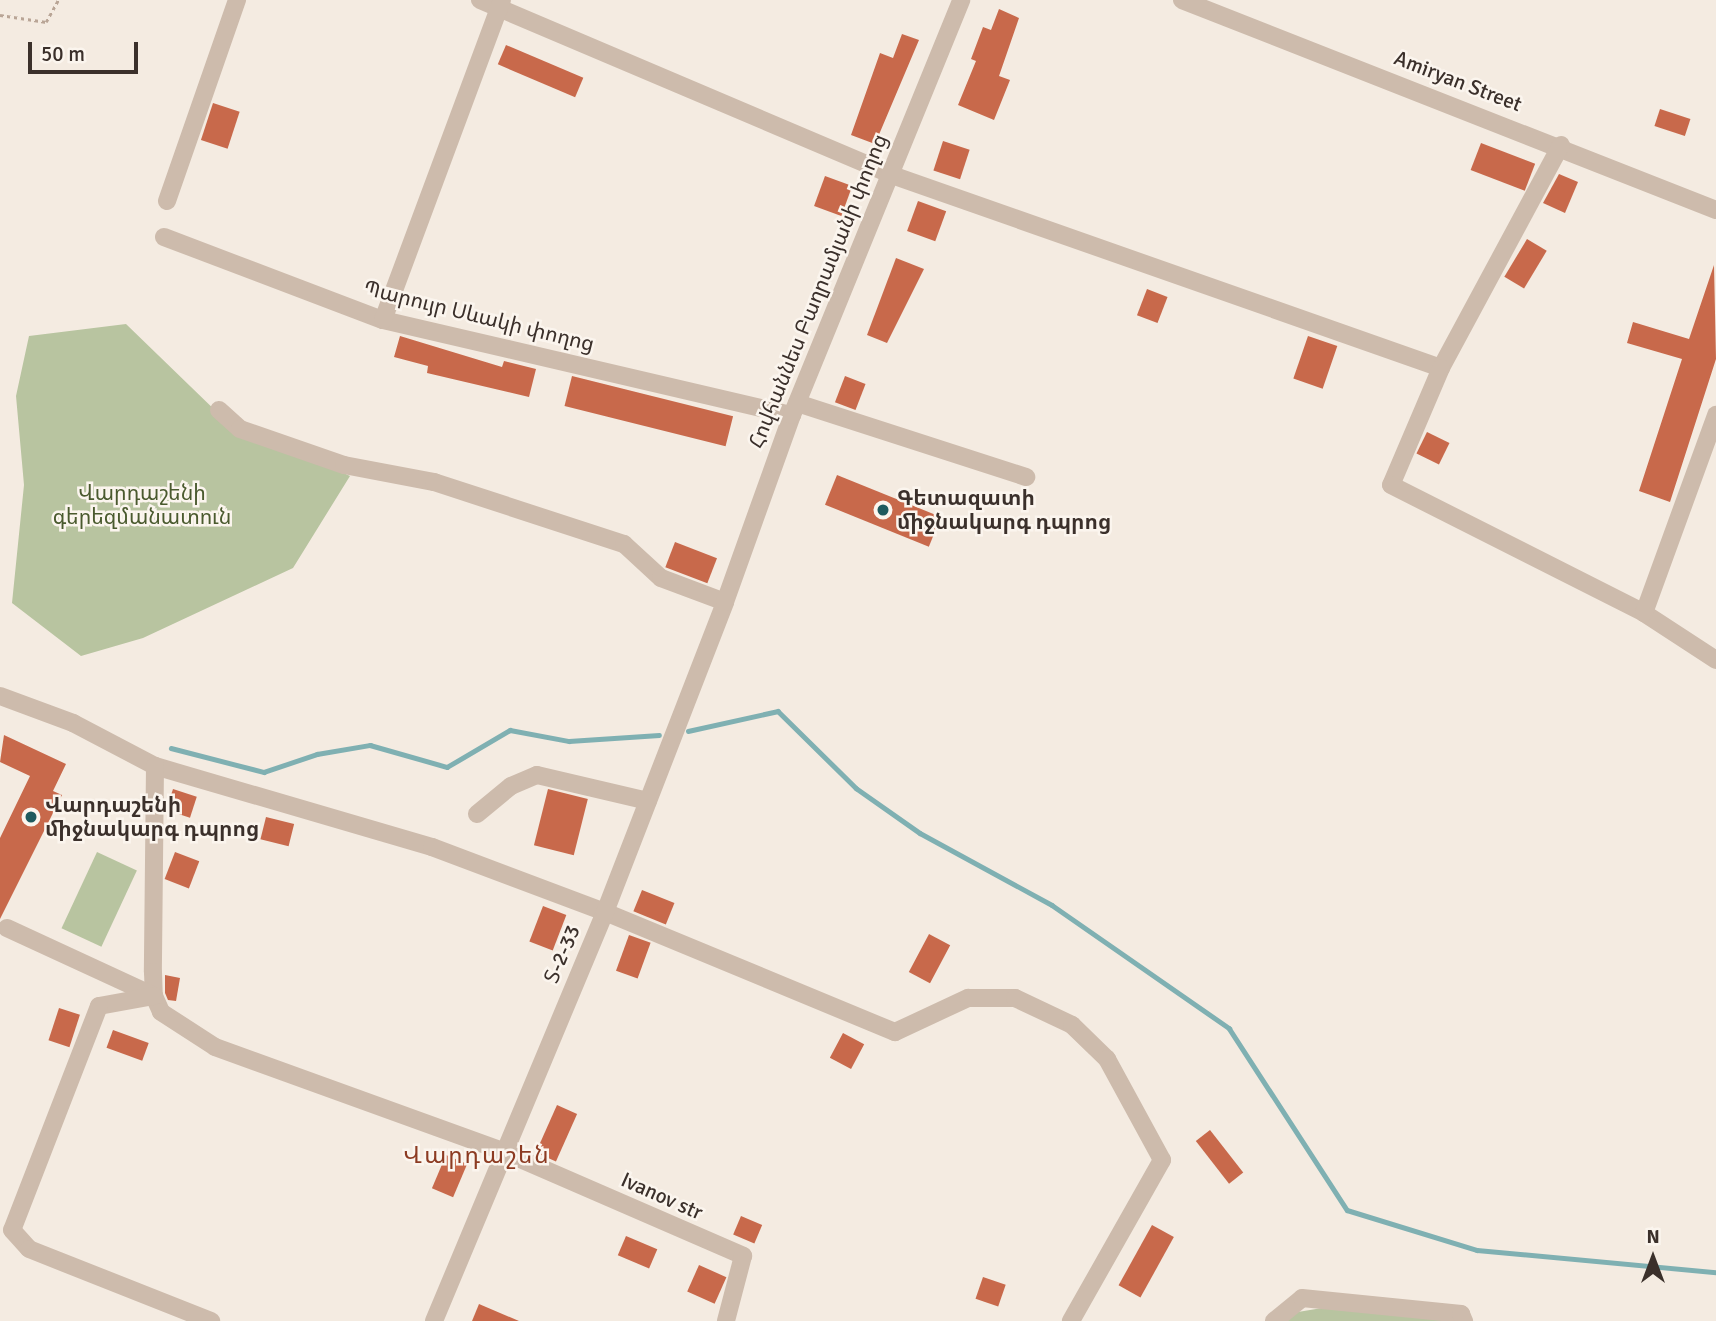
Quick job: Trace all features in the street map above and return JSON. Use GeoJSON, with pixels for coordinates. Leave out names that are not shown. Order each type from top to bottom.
{"type":"FeatureCollection","features":[{"type":"Feature","properties":{"kind":"street"},"geometry":{"type":"LineString","coordinates":[[167,201],[237,0]]}},
{"type":"Feature","properties":{"kind":"street"},"geometry":{"type":"LineString","coordinates":[[480,0],[500,3],[889,174],[1441,368]]}},
{"type":"Feature","properties":{"kind":"street","name":"Հովհաննես Բաղրամյանի փողոց"},"geometry":{"type":"LineString","coordinates":[[725,602],[795,409],[961,0]]}},
{"type":"Feature","properties":{"kind":"street","name":"Amiryan Street"},"geometry":{"type":"LineString","coordinates":[[1182,0],[1561,145],[1716,210]]}},
{"type":"Feature","properties":{"kind":"street"},"geometry":{"type":"LineString","coordinates":[[383,320],[500,3]]}},
{"type":"Feature","properties":{"kind":"street"},"geometry":{"type":"LineString","coordinates":[[1561,145],[1441,368],[1391,485],[1644,613],[1716,660]]}},
{"type":"Feature","properties":{"kind":"street","name":"Պարույր Սևակի փողոց"},"geometry":{"type":"LineString","coordinates":[[164,237],[383,320],[795,409],[1026,477]]}},
{"type":"Feature","properties":{"kind":"street"},"geometry":{"type":"LineString","coordinates":[[219,410],[240,429],[344,465],[434,481],[624,544],[661,578],[725,602]]}},
{"type":"Feature","properties":{"kind":"street"},"geometry":{"type":"LineString","coordinates":[[1644,613],[1716,415]]}},
{"type":"Feature","properties":{"kind":"street","name":"Տ-2-33"},"geometry":{"type":"LineString","coordinates":[[434,1321],[502,1151],[605,912],[725,602]]}},
{"type":"Feature","properties":{"kind":"street"},"geometry":{"type":"LineString","coordinates":[[0,696],[73,723],[155,766],[432,847],[605,912],[895,1032],[968,998],[1015,998],[1072,1025],[1107,1059],[1162,1160],[1071,1321]]}},
{"type":"Feature","properties":{"kind":"street"},"geometry":{"type":"LineString","coordinates":[[155,766],[154,996],[161,1012],[174,1024],[215,1047],[502,1151]]}},
{"type":"Feature","properties":{"kind":"street"},"geometry":{"type":"LineString","coordinates":[[477,814],[511,786],[537,775],[648,801]]}},
{"type":"Feature","properties":{"kind":"street"},"geometry":{"type":"LineString","coordinates":[[7,928],[154,996]]}},
{"type":"Feature","properties":{"kind":"street"},"geometry":{"type":"LineString","coordinates":[[154,996],[99,1006],[12,1230],[29,1248],[211,1321]]}},
{"type":"Feature","properties":{"kind":"street","name":"Ivanov str"},"geometry":{"type":"LineString","coordinates":[[502,1151],[743,1256],[726,1321]]}},
{"type":"Feature","properties":{"kind":"street"},"geometry":{"type":"LineString","coordinates":[[1274,1321],[1302,1298],[1461,1314],[1464,1321]]}},
{"type":"Feature","properties":{"kind":"path"},"geometry":{"type":"LineString","coordinates":[[0,15],[46,22],[58,0]]}},
{"type":"Feature","properties":{"kind":"green space","name":"Վարդաշենի գերեզմանատուն"},"geometry":{"type":"Polygon","coordinates":[[[126,324],[222,417],[350,476],[293,568],[143,638],[81,656],[12,603],[24,485],[16,396],[29,336],[126,324]]]}},
{"type":"Feature","properties":{"kind":"green space"},"geometry":{"type":"Polygon","coordinates":[[[97,852],[137,871],[101,947],[62,928],[97,852]]]}},
{"type":"Feature","properties":{"kind":"green space"},"geometry":{"type":"Polygon","coordinates":[[[1334,1306],[1458,1321],[1281,1321],[1292,1313],[1334,1306]]]}},
{"type":"Feature","properties":{"kind":"building"},"geometry":{"type":"Polygon","coordinates":[[[999,9],[1019,18],[999,76],[1010,80],[994,120],[958,105],[976,61],[971,59],[983,27],[991,30],[999,9]]]}},
{"type":"Feature","properties":{"kind":"building"},"geometry":{"type":"Polygon","coordinates":[[[902,34],[919,40],[875,144],[851,135],[880,53],[893,58],[902,34]]]}},
{"type":"Feature","properties":{"kind":"building"},"geometry":{"type":"Polygon","coordinates":[[[506,45],[583,78],[575,97],[498,64],[506,45]]]}},
{"type":"Feature","properties":{"kind":"building"},"geometry":{"type":"Polygon","coordinates":[[[213,103],[240,112],[228,149],[201,140],[213,103]]]}},
{"type":"Feature","properties":{"kind":"building"},"geometry":{"type":"Polygon","coordinates":[[[1660,109],[1690,119],[1685,136],[1654,126],[1660,109]]]}},
{"type":"Feature","properties":{"kind":"building"},"geometry":{"type":"Polygon","coordinates":[[[943,141],[970,150],[960,179],[933,170],[943,141]]]}},
{"type":"Feature","properties":{"kind":"building"},"geometry":{"type":"Polygon","coordinates":[[[1481,143],[1535,164],[1525,191],[1471,170],[1481,143]]]}},
{"type":"Feature","properties":{"kind":"building"},"geometry":{"type":"Polygon","coordinates":[[[1559,174],[1578,182],[1565,213],[1543,203],[1559,174]]]}},
{"type":"Feature","properties":{"kind":"building"},"geometry":{"type":"Polygon","coordinates":[[[825,176],[852,186],[841,216],[814,206],[825,176]]]}},
{"type":"Feature","properties":{"kind":"building"},"geometry":{"type":"Polygon","coordinates":[[[918,201],[946,211],[935,241],[907,231],[918,201]]]}},
{"type":"Feature","properties":{"kind":"building"},"geometry":{"type":"Polygon","coordinates":[[[1527,239],[1547,251],[1524,289],[1504,277],[1527,239]]]}},
{"type":"Feature","properties":{"kind":"building"},"geometry":{"type":"Polygon","coordinates":[[[896,258],[924,269],[887,343],[867,335],[896,258]]]}},
{"type":"Feature","properties":{"kind":"building"},"geometry":{"type":"Polygon","coordinates":[[[1714,265],[1716,359],[1670,502],[1639,491],[1682,359],[1627,343],[1633,322],[1689,339],[1714,265]]]}},
{"type":"Feature","properties":{"kind":"building"},"geometry":{"type":"Polygon","coordinates":[[[1147,289],[1168,297],[1158,323],[1137,315],[1147,289]]]}},
{"type":"Feature","properties":{"kind":"building"},"geometry":{"type":"Polygon","coordinates":[[[400,336],[502,367],[504,361],[536,369],[529,397],[427,373],[428,366],[394,357],[400,336]]]}},
{"type":"Feature","properties":{"kind":"building"},"geometry":{"type":"Polygon","coordinates":[[[1308,336],[1337,346],[1323,389],[1293,379],[1308,336]]]}},
{"type":"Feature","properties":{"kind":"building"},"geometry":{"type":"Polygon","coordinates":[[[572,376],[733,416],[726,446],[565,406],[572,376]]]}},
{"type":"Feature","properties":{"kind":"building"},"geometry":{"type":"Polygon","coordinates":[[[845,376],[866,384],[856,410],[835,402],[845,376]]]}},
{"type":"Feature","properties":{"kind":"building"},"geometry":{"type":"Polygon","coordinates":[[[1427,432],[1449,443],[1439,465],[1416,454],[1427,432]]]}},
{"type":"Feature","properties":{"kind":"building","name":"Գետազատի միջնակարգ դպրոց"},"geometry":{"type":"Polygon","coordinates":[[[837,475],[941,517],[929,547],[825,505],[837,475]]]}},
{"type":"Feature","properties":{"kind":"building"},"geometry":{"type":"Polygon","coordinates":[[[675,542],[717,558],[707,583],[665,567],[675,542]]]}},
{"type":"Feature","properties":{"kind":"building","name":"Վարդաշենի միջնակարգ դպրոց"},"geometry":{"type":"Polygon","coordinates":[[[4,735],[66,764],[53,791],[62,795],[0,919],[0,838],[30,776],[0,762],[4,735]]]}},
{"type":"Feature","properties":{"kind":"building"},"geometry":{"type":"Polygon","coordinates":[[[173,789],[197,797],[190,818],[166,810],[173,789]]]}},
{"type":"Feature","properties":{"kind":"building"},"geometry":{"type":"Polygon","coordinates":[[[548,789],[588,799],[574,855],[534,845],[548,789]]]}},
{"type":"Feature","properties":{"kind":"building"},"geometry":{"type":"Polygon","coordinates":[[[266,817],[294,824],[289,846],[260,839],[266,817]]]}},
{"type":"Feature","properties":{"kind":"building"},"geometry":{"type":"Polygon","coordinates":[[[175,852],[199,861],[189,888],[165,879],[175,852]]]}},
{"type":"Feature","properties":{"kind":"building"},"geometry":{"type":"Polygon","coordinates":[[[642,890],[674,903],[666,924],[633,911],[642,890]]]}},
{"type":"Feature","properties":{"kind":"building"},"geometry":{"type":"Polygon","coordinates":[[[543,906],[566,915],[553,950],[529,941],[543,906]]]}},
{"type":"Feature","properties":{"kind":"building"},"geometry":{"type":"Polygon","coordinates":[[[929,934],[950,945],[930,983],[909,972],[929,934]]]}},
{"type":"Feature","properties":{"kind":"building"},"geometry":{"type":"Polygon","coordinates":[[[629,935],[651,943],[638,979],[616,971],[629,935]]]}},
{"type":"Feature","properties":{"kind":"building"},"geometry":{"type":"Polygon","coordinates":[[[165,975],[180,978],[176,1001],[168,1000],[165,993],[165,975]]]}},
{"type":"Feature","properties":{"kind":"building"},"geometry":{"type":"Polygon","coordinates":[[[59,1008],[80,1015],[69,1047],[48,1040],[59,1008]]]}},
{"type":"Feature","properties":{"kind":"building"},"geometry":{"type":"Polygon","coordinates":[[[113,1030],[149,1043],[142,1061],[107,1048],[113,1030]]]}},
{"type":"Feature","properties":{"kind":"building"},"geometry":{"type":"Polygon","coordinates":[[[843,1033],[864,1044],[851,1069],[830,1058],[843,1033]]]}},
{"type":"Feature","properties":{"kind":"building"},"geometry":{"type":"Polygon","coordinates":[[[557,1105],[577,1114],[556,1161],[536,1153],[557,1105]]]}},
{"type":"Feature","properties":{"kind":"building"},"geometry":{"type":"Polygon","coordinates":[[[1210,1130],[1243,1173],[1229,1184],[1196,1141],[1210,1130]]]}},
{"type":"Feature","properties":{"kind":"building"},"geometry":{"type":"Polygon","coordinates":[[[446,1155],[467,1164],[453,1197],[432,1188],[446,1155]]]}},
{"type":"Feature","properties":{"kind":"building"},"geometry":{"type":"Polygon","coordinates":[[[741,1216],[762,1225],[754,1243],[733,1234],[741,1216]]]}},
{"type":"Feature","properties":{"kind":"building"},"geometry":{"type":"Polygon","coordinates":[[[1152,1225],[1174,1237],[1140,1297],[1119,1285],[1152,1225]]]}},
{"type":"Feature","properties":{"kind":"building"},"geometry":{"type":"Polygon","coordinates":[[[626,1236],[657,1249],[649,1269],[618,1255],[626,1236]]]}},
{"type":"Feature","properties":{"kind":"building"},"geometry":{"type":"Polygon","coordinates":[[[699,1265],[726,1277],[715,1304],[687,1291],[699,1265]]]}},
{"type":"Feature","properties":{"kind":"building"},"geometry":{"type":"Polygon","coordinates":[[[983,1277],[1006,1285],[998,1307],[976,1299],[983,1277]]]}},
{"type":"Feature","properties":{"kind":"building"},"geometry":{"type":"Polygon","coordinates":[[[479,1304],[519,1321],[472,1321],[479,1304]]]}},
{"type":"Feature","properties":{"kind":"waterway"},"geometry":{"type":"LineString","coordinates":[[688,731],[778,711],[856,788],[920,833],[1052,905],[1229,1028],[1347,1210],[1477,1250],[1716,1272]]}},
{"type":"Feature","properties":{"kind":"waterway"},"geometry":{"type":"LineString","coordinates":[[171,748],[264,772],[317,754],[370,745],[447,767],[510,730],[569,741],[659,735]]}},
{"type":"Feature","properties":{"kind":"place","name":"Գետազատի միջնակարգ դպրոց"},"geometry":{"type":"Point","coordinates":[883,510]}},
{"type":"Feature","properties":{"kind":"place","name":"Վարդաշենի միջնակարգ դպրոց"},"geometry":{"type":"Point","coordinates":[31,817]}},
{"type":"Feature","properties":{"kind":"district","name":"Վարդաշեն"},"geometry":{"type":"Point","coordinates":[477,1156]}}]}
